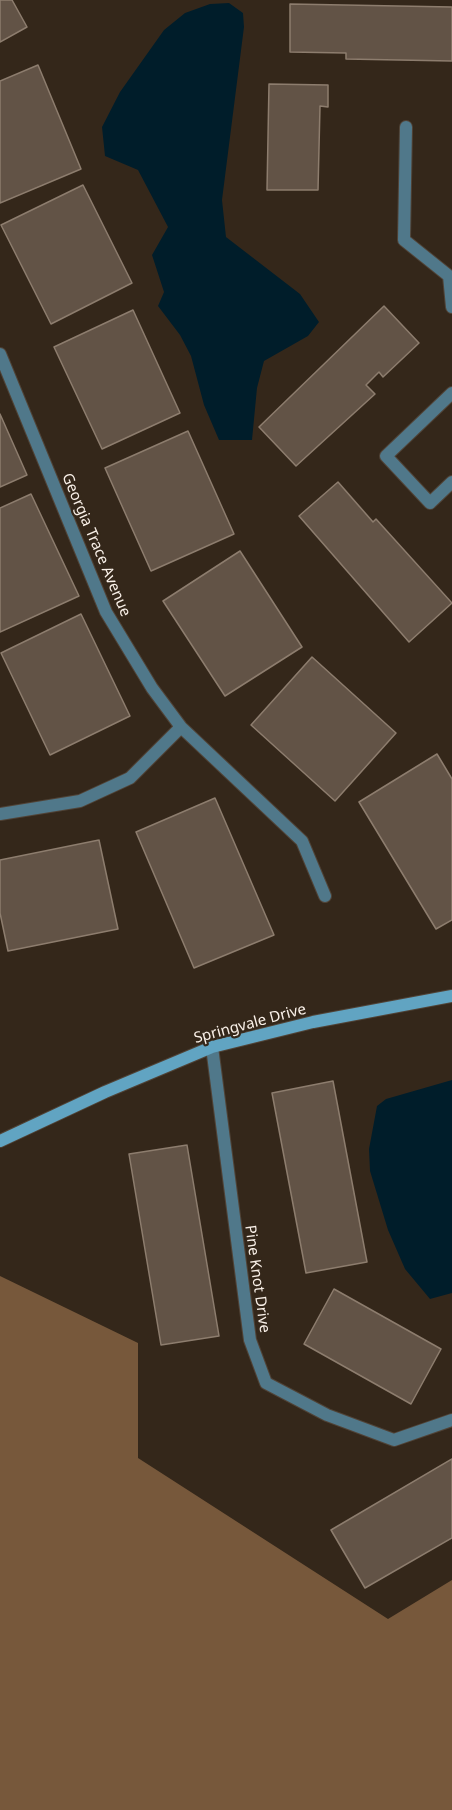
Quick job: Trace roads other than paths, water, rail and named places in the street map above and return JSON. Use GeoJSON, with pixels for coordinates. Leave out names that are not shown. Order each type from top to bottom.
{"type":"FeatureCollection","features":[{"type":"Feature","properties":{"kind":"street"},"geometry":{"type":"LineString","coordinates":[[406,127],[404,240],[450,275],[452,307]]}},
{"type":"Feature","properties":{"kind":"street","name":"Georgia Trace Avenue"},"geometry":{"type":"LineString","coordinates":[[0,354],[106,612],[152,688],[181,727],[302,841],[325,896]]}},
{"type":"Feature","properties":{"kind":"street"},"geometry":{"type":"LineString","coordinates":[[452,393],[386,456],[430,503],[452,482]]}},
{"type":"Feature","properties":{"kind":"street"},"geometry":{"type":"LineString","coordinates":[[0,814],[80,801],[130,778],[181,727]]}},
{"type":"Feature","properties":{"kind":"street","name":"Springvale Drive"},"geometry":{"type":"LineString","coordinates":[[0,1141],[105,1092],[212,1047],[313,1022],[452,996]]}},
{"type":"Feature","properties":{"kind":"street","name":"Pine Knot Drive"},"geometry":{"type":"LineString","coordinates":[[212,1047],[250,1340],[266,1383],[327,1415],[394,1440],[452,1420]]}},
{"type":"Feature","properties":{"kind":"water"},"geometry":{"type":"Polygon","coordinates":[[[229,3],[243,13],[244,27],[222,200],[226,237],[300,294],[319,322],[308,336],[264,361],[257,388],[252,440],[219,440],[204,405],[191,356],[180,335],[158,306],[164,292],[152,255],[168,227],[138,170],[105,156],[102,127],[120,92],[164,30],[185,13],[210,4],[229,3]]]}},
{"type":"Feature","properties":{"kind":"water"},"geometry":{"type":"Polygon","coordinates":[[[452,1080],[452,1293],[430,1299],[405,1269],[388,1230],[370,1171],[369,1149],[377,1106],[386,1099],[452,1080]]]}}]}
